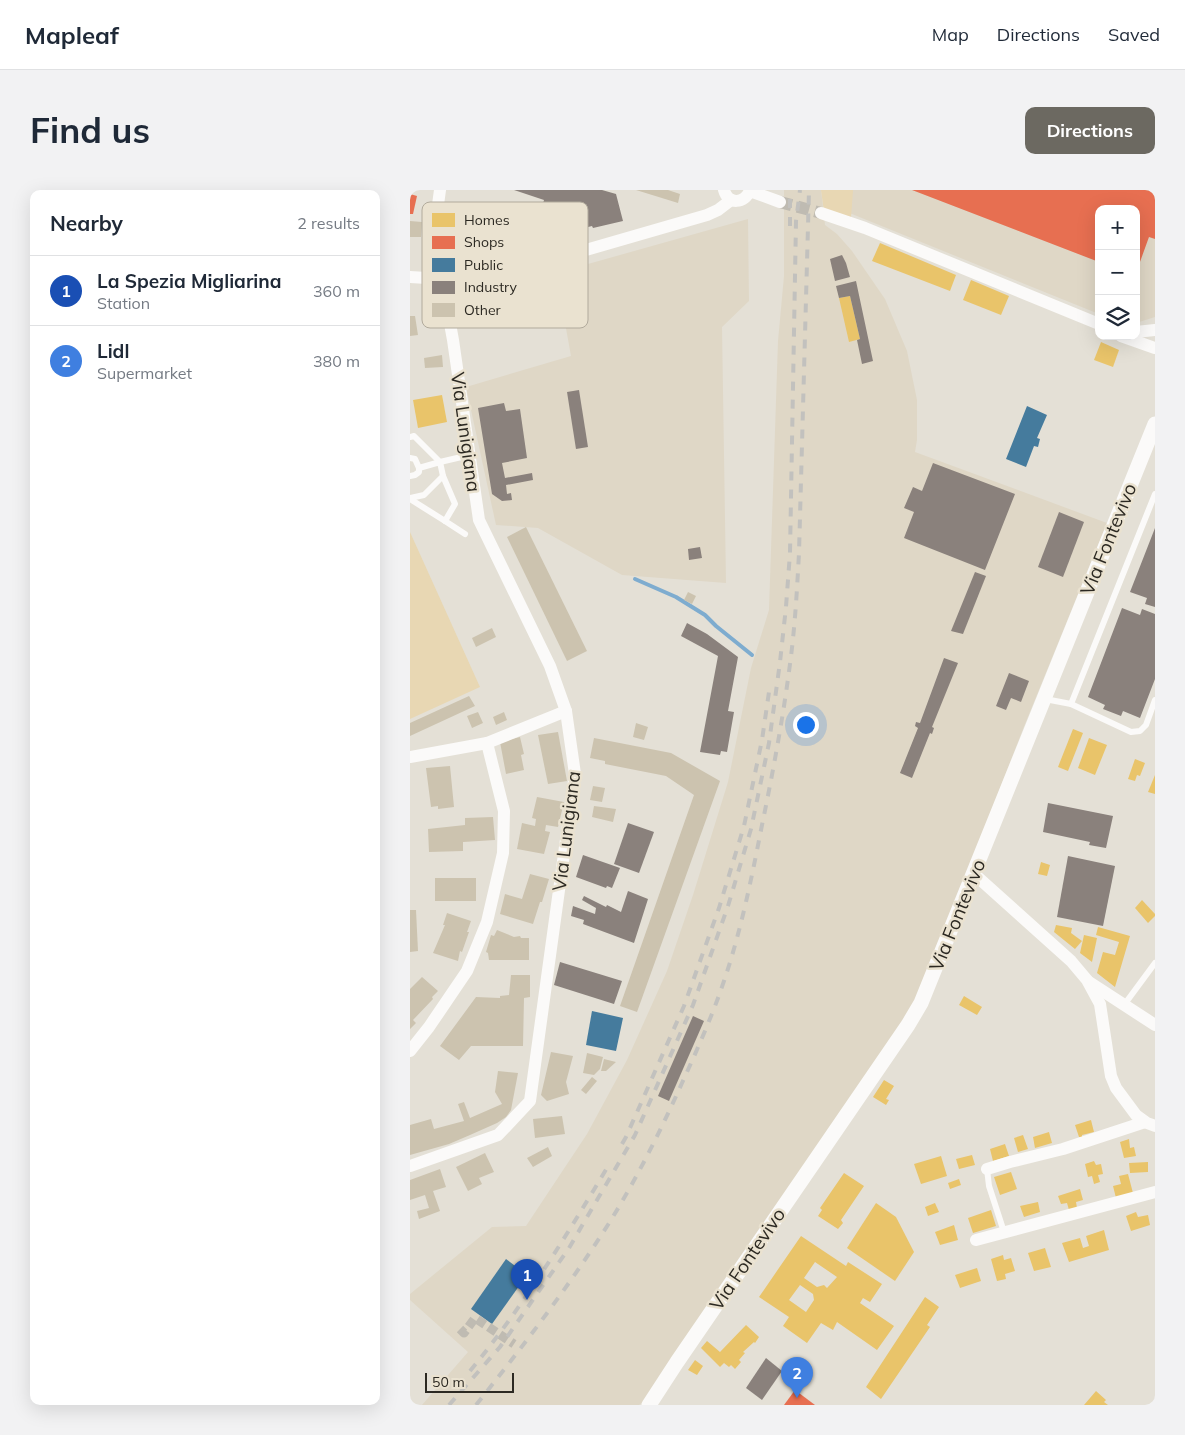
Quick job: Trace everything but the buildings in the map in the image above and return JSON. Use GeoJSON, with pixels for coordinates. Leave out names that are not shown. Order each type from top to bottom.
{"type":"FeatureCollection","features":[{"type":"Feature","properties":{"kind":"street"},"geometry":{"type":"LineString","coordinates":[[588,247],[707,215],[718,210],[727,195],[735,201],[744,199],[750,191],[780,202]]}},
{"type":"Feature","properties":{"kind":"street"},"geometry":{"type":"LineString","coordinates":[[821,213],[865,228],[1095,322]]}},
{"type":"Feature","properties":{"kind":"street","name":"Via Lunigiana"},"geometry":{"type":"LineString","coordinates":[[410,1166],[498,1135],[530,1101],[575,774],[566,711],[550,666],[479,520],[451,328]]}},
{"type":"Feature","properties":{"kind":"street"},"geometry":{"type":"LineString","coordinates":[[1140,332],[1155,330]]}},
{"type":"Feature","properties":{"kind":"street"},"geometry":{"type":"LineString","coordinates":[[1133,340],[1155,348]]}},
{"type":"Feature","properties":{"kind":"street","name":"Via Fontevivo"},"geometry":{"type":"LineString","coordinates":[[649,1405],[908,1025],[921,1003],[1155,424]]}},
{"type":"Feature","properties":{"kind":"street"},"geometry":{"type":"LineString","coordinates":[[410,757],[487,743],[566,711]]}},
{"type":"Feature","properties":{"kind":"street"},"geometry":{"type":"LineString","coordinates":[[410,1051],[429,1027],[467,971],[487,922],[503,853],[504,811],[487,743]]}},
{"type":"Feature","properties":{"kind":"street"},"geometry":{"type":"LineString","coordinates":[[973,873],[1071,961],[1087,980],[1100,1004],[1112,1076],[1116,1088],[1136,1116],[1150,1124]]}},
{"type":"Feature","properties":{"kind":"street"},"geometry":{"type":"LineString","coordinates":[[1087,980],[1155,1025]]}},
{"type":"Feature","properties":{"kind":"street"},"geometry":{"type":"LineString","coordinates":[[987,1169],[1063,1150],[1150,1124]]}},
{"type":"Feature","properties":{"kind":"street"},"geometry":{"type":"LineString","coordinates":[[976,1240],[1155,1192]]}},
{"type":"Feature","properties":{"kind":"street","name":"Via Fontevivo"},"geometry":{"type":"LineString","coordinates":[[661,1405],[672,1380],[677,1362]]}},
{"type":"Feature","properties":{"kind":"lane"},"geometry":{"type":"LineString","coordinates":[[410,437],[414,436],[440,462],[443,476],[455,504],[445,521]]}},
{"type":"Feature","properties":{"kind":"lane"},"geometry":{"type":"LineString","coordinates":[[419,468],[470,455]]}},
{"type":"Feature","properties":{"kind":"lane"},"geometry":{"type":"LineString","coordinates":[[410,458],[415,459],[419,468],[419,472],[410,476]]}},
{"type":"Feature","properties":{"kind":"lane"},"geometry":{"type":"LineString","coordinates":[[410,499],[424,495],[443,476]]}},
{"type":"Feature","properties":{"kind":"lane"},"geometry":{"type":"LineString","coordinates":[[1071,704],[1155,494]]}},
{"type":"Feature","properties":{"kind":"lane"},"geometry":{"type":"LineString","coordinates":[[410,499],[465,534]]}},
{"type":"Feature","properties":{"kind":"lane"},"geometry":{"type":"LineString","coordinates":[[1044,699],[1071,704],[1131,732],[1140,731],[1146,725],[1155,700]]}},
{"type":"Feature","properties":{"kind":"lane"},"geometry":{"type":"LineString","coordinates":[[1124,1005],[1155,963]]}},
{"type":"Feature","properties":{"kind":"lane"},"geometry":{"type":"LineString","coordinates":[[987,1169],[989,1186],[1004,1232]]}},
{"type":"Feature","properties":{"kind":"shaded area"},"geometry":{"type":"Polygon","coordinates":[[[784,190],[821,190],[825,225],[837,234],[852,251],[885,299],[907,351],[917,400],[917,440],[915,452],[1107,523],[1025,724],[917,1001],[649,1397],[639,1405],[422,1405],[468,1352],[410,1300],[410,1294],[492,1227],[526,1226],[587,1134],[627,1060],[667,971],[728,782],[751,668],[769,610],[778,341],[784,276],[784,190]]]}},
{"type":"Feature","properties":{"kind":"shaded area"},"geometry":{"type":"Polygon","coordinates":[[[821,190],[853,190],[851,218],[824,212],[821,190]]]}},
{"type":"Feature","properties":{"kind":"shaded area"},"geometry":{"type":"Polygon","coordinates":[[[846,190],[1155,190],[1155,317],[1140,322],[1140,205],[1095,205],[1095,312],[847,212],[846,190]]]}},
{"type":"Feature","properties":{"kind":"shaded area"},"geometry":{"type":"Polygon","coordinates":[[[748,219],[749,301],[722,327],[726,583],[622,575],[538,528],[496,525],[466,387],[571,356],[566,328],[588,328],[588,264],[748,219]]]}},
{"type":"Feature","properties":{"kind":"shaded area"},"geometry":{"type":"Polygon","coordinates":[[[410,532],[480,687],[410,719],[410,532]]]}},
{"type":"Feature","properties":{"kind":"waterway"},"geometry":{"type":"LineString","coordinates":[[635,579],[676,597],[705,615],[752,655]]}},
{"type":"Feature","properties":{"kind":"tunnel"},"geometry":{"type":"LineString","coordinates":[[780,202],[821,213]]}},
{"type":"Feature","properties":{"kind":"tunnel"},"geometry":{"type":"LineString","coordinates":[[460,1329],[464,1333],[475,1318],[514,1344]]}},
{"type":"Feature","properties":{"kind":"railway"},"geometry":{"type":"LineString","coordinates":[[790,190],[790,226]]}},
{"type":"Feature","properties":{"kind":"railway"},"geometry":{"type":"LineString","coordinates":[[449,1405],[500,1347],[569,1248],[635,1135],[693,1005],[728,906],[751,829],[769,743],[786,607],[790,553],[796,221],[800,190]]}},
{"type":"Feature","properties":{"kind":"railway"},"geometry":{"type":"LineString","coordinates":[[476,1405],[563,1291],[631,1187],[666,1118],[700,1043],[732,957],[750,882],[774,765],[793,636],[799,553],[809,190]]}},
{"type":"Feature","properties":{"kind":"railway"},"geometry":{"type":"LineString","coordinates":[[622,1144],[684,1006],[719,908],[744,826],[762,740],[769,692]]}},
{"type":"Feature","properties":{"kind":"railway"},"geometry":{"type":"LineString","coordinates":[[470,1371],[525,1298],[607,1168]]}},
{"type":"Feature","properties":{"kind":"place","name":"La Spezia Migliarina"},"geometry":{"type":"Point","coordinates":[527,1300]}},
{"type":"Feature","properties":{"kind":"place","name":"Lidl"},"geometry":{"type":"Point","coordinates":[797,1398]}}]}
